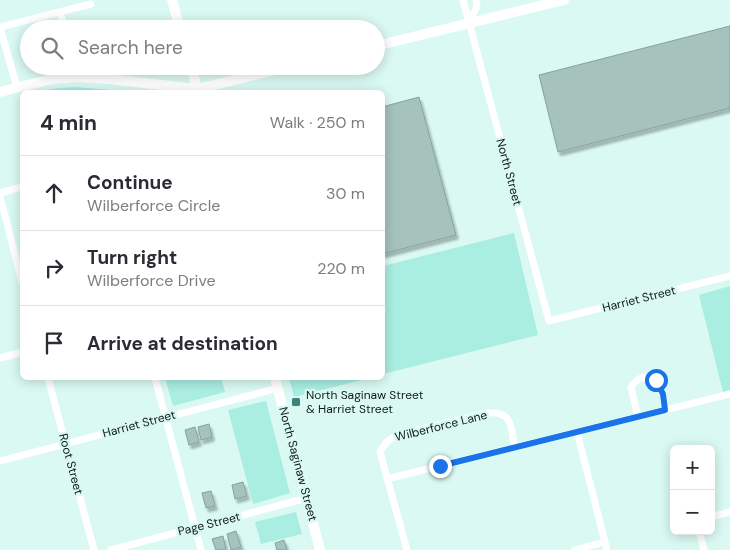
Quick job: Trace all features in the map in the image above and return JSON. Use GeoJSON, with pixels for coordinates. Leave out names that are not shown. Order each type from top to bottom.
{"type":"FeatureCollection","features":[{"type":"Feature","properties":{"kind":"main road"},"geometry":{"type":"LineString","coordinates":[[172,0],[178,20]]}},
{"type":"Feature","properties":{"kind":"main road"},"geometry":{"type":"LineString","coordinates":[[385,44],[564,0]]}},
{"type":"Feature","properties":{"kind":"main road"},"geometry":{"type":"LineString","coordinates":[[193,75],[197,90]]}},
{"type":"Feature","properties":{"kind":"main road"},"geometry":{"type":"LineString","coordinates":[[201,90],[258,75]]}},
{"type":"Feature","properties":{"kind":"main road"},"geometry":{"type":"LineString","coordinates":[[0,92],[52,79],[78,77],[109,79],[190,90]]}},
{"type":"Feature","properties":{"kind":"main road","name":"North Saginaw Street"},"geometry":{"type":"LineString","coordinates":[[276,383],[308,498],[320,550]]}},
{"type":"Feature","properties":{"kind":"street","name":"North Street"},"geometry":{"type":"LineString","coordinates":[[463,0],[549,321]]}},
{"type":"Feature","properties":{"kind":"street"},"geometry":{"type":"LineString","coordinates":[[470,22],[477,6],[476,0]]}},
{"type":"Feature","properties":{"kind":"street"},"geometry":{"type":"LineString","coordinates":[[30,20],[91,4]]}},
{"type":"Feature","properties":{"kind":"street"},"geometry":{"type":"LineString","coordinates":[[60,12],[62,20]]}},
{"type":"Feature","properties":{"kind":"street"},"geometry":{"type":"LineString","coordinates":[[17,87],[0,28],[20,23]]}},
{"type":"Feature","properties":{"kind":"street"},"geometry":{"type":"LineString","coordinates":[[20,188],[0,195],[20,274]]}},
{"type":"Feature","properties":{"kind":"street","name":"Harriet Street"},"geometry":{"type":"LineString","coordinates":[[549,321],[730,276]]}},
{"type":"Feature","properties":{"kind":"street"},"geometry":{"type":"LineString","coordinates":[[0,358],[20,353]]}},
{"type":"Feature","properties":{"kind":"street"},"geometry":{"type":"LineString","coordinates":[[638,417],[631,387],[637,380],[642,378],[649,377],[656,380],[660,385],[665,410]]}},
{"type":"Feature","properties":{"kind":"street","name":"Root Street"},"geometry":{"type":"LineString","coordinates":[[49,380],[94,550]]}},
{"type":"Feature","properties":{"kind":"street"},"geometry":{"type":"LineString","coordinates":[[156,380],[201,550]]}},
{"type":"Feature","properties":{"kind":"street","name":"Harriet Street"},"geometry":{"type":"LineString","coordinates":[[0,461],[166,416],[276,383]]}},
{"type":"Feature","properties":{"kind":"street"},"geometry":{"type":"LineString","coordinates":[[407,550],[387,479],[730,394]]}},
{"type":"Feature","properties":{"kind":"street","name":"Wilberforce Lane"},"geometry":{"type":"LineString","coordinates":[[387,479],[380,452],[386,442],[394,436],[497,412],[506,416],[510,424],[514,447]]}},
{"type":"Feature","properties":{"kind":"street"},"geometry":{"type":"LineString","coordinates":[[575,550],[605,546],[577,432]]}},
{"type":"Feature","properties":{"kind":"street","name":"Page Street"},"geometry":{"type":"LineString","coordinates":[[111,550],[308,498]]}},
{"type":"Feature","properties":{"kind":"street"},"geometry":{"type":"LineString","coordinates":[[715,516],[730,512]]}},
{"type":"Feature","properties":{"kind":"street"},"geometry":{"type":"LineString","coordinates":[[701,535],[704,550]]}},
{"type":"Feature","properties":{"kind":"green space"},"geometry":{"type":"Polygon","coordinates":[[[76,87],[111,90],[45,90],[76,87]]]}},
{"type":"Feature","properties":{"kind":"green space"},"geometry":{"type":"Polygon","coordinates":[[[514,233],[538,335],[385,373],[385,265],[514,233]]]}},
{"type":"Feature","properties":{"kind":"green space"},"geometry":{"type":"Polygon","coordinates":[[[730,286],[730,390],[723,392],[699,295],[730,286]]]}},
{"type":"Feature","properties":{"kind":"green space"},"geometry":{"type":"Polygon","coordinates":[[[166,380],[222,380],[225,392],[173,406],[166,380]]]}},
{"type":"Feature","properties":{"kind":"green space"},"geometry":{"type":"Polygon","coordinates":[[[290,380],[362,380],[294,397],[290,380]]]}},
{"type":"Feature","properties":{"kind":"green space"},"geometry":{"type":"Polygon","coordinates":[[[266,401],[290,493],[253,504],[228,410],[266,401]]]}},
{"type":"Feature","properties":{"kind":"green space"},"geometry":{"type":"Polygon","coordinates":[[[296,512],[302,534],[261,544],[255,522],[296,512]]]}},
{"type":"Feature","properties":{"kind":"building"},"geometry":{"type":"Polygon","coordinates":[[[730,26],[730,108],[558,152],[539,75],[730,26]]]}},
{"type":"Feature","properties":{"kind":"building"},"geometry":{"type":"Polygon","coordinates":[[[419,97],[456,235],[385,253],[385,106],[419,97]]]}},
{"type":"Feature","properties":{"kind":"building"},"geometry":{"type":"Polygon","coordinates":[[[209,424],[212,437],[201,440],[198,427],[209,424]]]}},
{"type":"Feature","properties":{"kind":"building"},"geometry":{"type":"Polygon","coordinates":[[[195,427],[199,442],[189,445],[185,430],[195,427]]]}},
{"type":"Feature","properties":{"kind":"building"},"geometry":{"type":"Polygon","coordinates":[[[243,482],[247,496],[235,499],[232,485],[243,482]]]}},
{"type":"Feature","properties":{"kind":"building"},"geometry":{"type":"Polygon","coordinates":[[[211,491],[215,506],[206,508],[202,493],[211,491]]]}},
{"type":"Feature","properties":{"kind":"building"},"geometry":{"type":"Polygon","coordinates":[[[236,531],[241,547],[231,550],[227,534],[236,531]]]}},
{"type":"Feature","properties":{"kind":"building"},"geometry":{"type":"Polygon","coordinates":[[[223,536],[226,550],[216,550],[212,539],[223,536]]]}},
{"type":"Feature","properties":{"kind":"building"},"geometry":{"type":"Polygon","coordinates":[[[284,540],[287,550],[277,550],[275,543],[284,540]]]}},
{"type":"Feature","properties":{"kind":"place","name":"North Saginaw Street & Harriet Street"},"geometry":{"type":"Point","coordinates":[296,402]}},
{"type":"Feature","properties":{"kind":"route"},"geometry":{"type":"LineString","coordinates":[[440,466],[665,410],[663,394],[656,380]]}}]}
